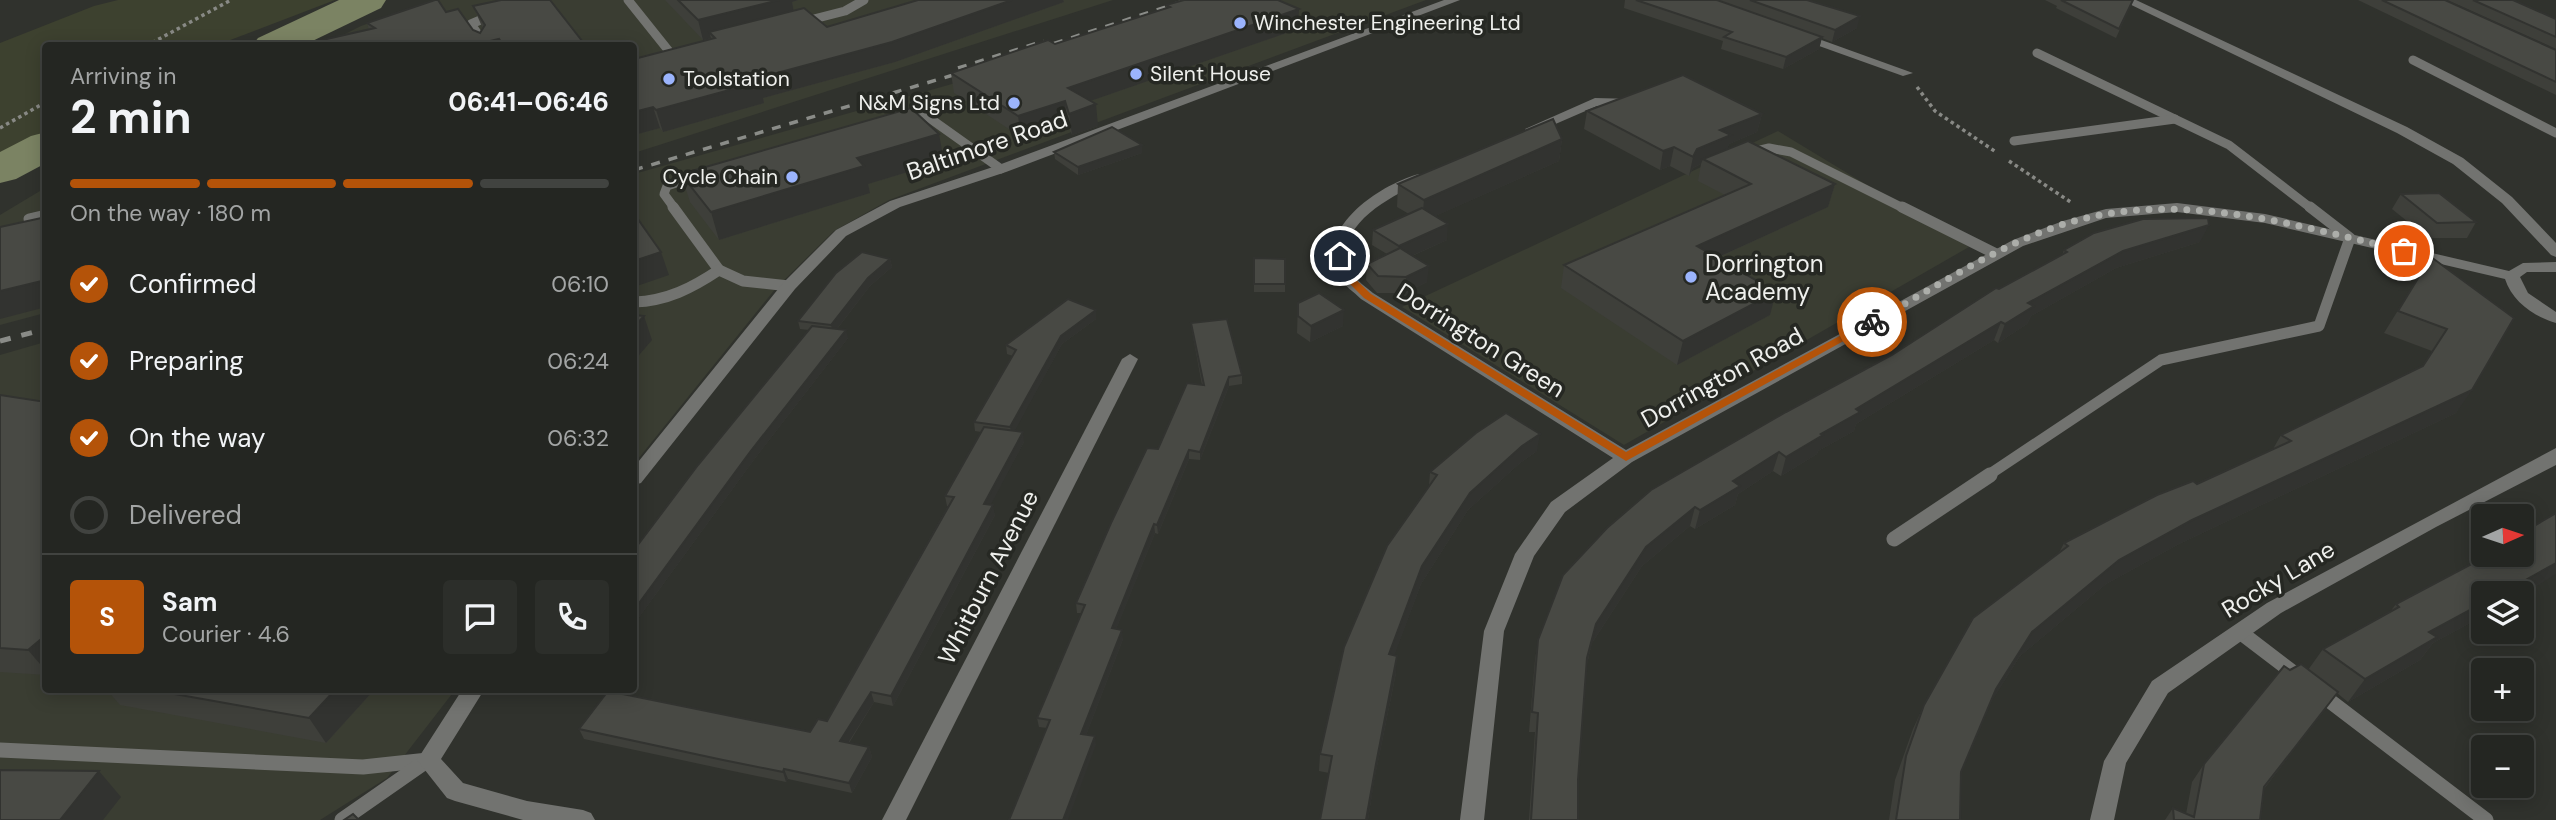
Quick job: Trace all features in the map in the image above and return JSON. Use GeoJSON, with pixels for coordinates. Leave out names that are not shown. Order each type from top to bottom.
{"type":"FeatureCollection","features":[{"type":"Feature","properties":{"kind":"street","name":"Baltimore Road"},"geometry":{"type":"LineString","coordinates":[[637,474],[789,286],[841,233],[884,210],[1454,0]]}},
{"type":"Feature","properties":{"kind":"street"},"geometry":{"type":"LineString","coordinates":[[2127,0],[2402,130],[2458,161],[2507,200],[2556,252]]}},
{"type":"Feature","properties":{"kind":"street"},"geometry":{"type":"LineString","coordinates":[[1788,32],[1907,74]]}},
{"type":"Feature","properties":{"kind":"street"},"geometry":{"type":"LineString","coordinates":[[1522,134],[1593,97],[1634,103]]}},
{"type":"Feature","properties":{"kind":"street","name":"Dorrington Green"},"geometry":{"type":"LineString","coordinates":[[1436,171],[1387,192],[1358,213],[1344,234],[1340,256],[1347,276],[1367,296],[1626,457]]}},
{"type":"Feature","properties":{"kind":"street","name":"Dorrington Road"},"geometry":{"type":"LineString","coordinates":[[1472,820],[1494,631],[1525,554],[1558,507],[1626,457],[1996,254],[2069,222],[2119,211],[2165,207],[2226,212],[2512,276]]}},
{"type":"Feature","properties":{"kind":"street"},"geometry":{"type":"LineString","coordinates":[[2556,267],[2523,268],[2512,276],[2515,290],[2535,308],[2556,317]]}},
{"type":"Feature","properties":{"kind":"street","name":"Whitburn Avenue"},"geometry":{"type":"LineString","coordinates":[[894,820],[1130,359]]}},
{"type":"Feature","properties":{"kind":"street","name":"Rocky Lane"},"geometry":{"type":"LineString","coordinates":[[2102,820],[2115,761],[2160,687],[2274,608],[2429,522],[2552,460],[2556,454]]}},
{"type":"Feature","properties":{"kind":"street"},"geometry":{"type":"LineString","coordinates":[[471,693],[428,760],[455,790],[527,811],[583,820]]}},
{"type":"Feature","properties":{"kind":"lane"},"geometry":{"type":"LineString","coordinates":[[628,0],[671,55]]}},
{"type":"Feature","properties":{"kind":"lane"},"geometry":{"type":"LineString","coordinates":[[791,25],[847,10],[864,0]]}},
{"type":"Feature","properties":{"kind":"lane"},"geometry":{"type":"LineString","coordinates":[[847,10],[860,15]]}},
{"type":"Feature","properties":{"kind":"lane"},"geometry":{"type":"LineString","coordinates":[[483,42],[471,24],[478,19],[503,12]]}},
{"type":"Feature","properties":{"kind":"lane"},"geometry":{"type":"LineString","coordinates":[[659,59],[685,52]]}},
{"type":"Feature","properties":{"kind":"lane"},"geometry":{"type":"LineString","coordinates":[[1894,539],[2161,360],[2319,326],[2350,238],[2229,145],[2036,53]]}},
{"type":"Feature","properties":{"kind":"lane"},"geometry":{"type":"LineString","coordinates":[[2413,60],[2556,133]]}},
{"type":"Feature","properties":{"kind":"lane"},"geometry":{"type":"LineString","coordinates":[[891,119],[915,115],[928,117],[1001,169]]}},
{"type":"Feature","properties":{"kind":"lane"},"geometry":{"type":"LineString","coordinates":[[2014,141],[2176,119]]}},
{"type":"Feature","properties":{"kind":"lane"},"geometry":{"type":"LineString","coordinates":[[1731,159],[1762,148],[1791,152],[1996,254]]}},
{"type":"Feature","properties":{"kind":"lane"},"geometry":{"type":"LineString","coordinates":[[709,172],[667,186],[664,194],[719,270],[743,281],[789,286]]}},
{"type":"Feature","properties":{"kind":"lane"},"geometry":{"type":"LineString","coordinates":[[29,219],[42,216]]}},
{"type":"Feature","properties":{"kind":"lane"},"geometry":{"type":"LineString","coordinates":[[637,303],[663,300],[676,295],[719,270]]}},
{"type":"Feature","properties":{"kind":"lane"},"geometry":{"type":"LineString","coordinates":[[2240,632],[2486,820]]}},
{"type":"Feature","properties":{"kind":"lane"},"geometry":{"type":"LineString","coordinates":[[0,750],[363,767],[428,760]]}},
{"type":"Feature","properties":{"kind":"lane"},"geometry":{"type":"LineString","coordinates":[[342,820],[428,760]]}},
{"type":"Feature","properties":{"kind":"path"},"geometry":{"type":"LineString","coordinates":[[153,42],[231,0]]}},
{"type":"Feature","properties":{"kind":"path"},"geometry":{"type":"LineString","coordinates":[[1907,74],[1935,111],[2093,217]]}},
{"type":"Feature","properties":{"kind":"path"},"geometry":{"type":"LineString","coordinates":[[0,128],[42,104]]}},
{"type":"Feature","properties":{"kind":"shaded area"},"geometry":{"type":"Polygon","coordinates":[[[436,0],[1113,0],[637,152],[637,42],[329,42],[361,26],[436,0]]]}},
{"type":"Feature","properties":{"kind":"shaded area"},"geometry":{"type":"Polygon","coordinates":[[[1211,0],[1426,0],[889,200],[834,231],[776,288],[637,460],[637,173],[1012,67],[1211,0]]]}},
{"type":"Feature","properties":{"kind":"shaded area","name":"Dorrington Academy"},"geometry":{"type":"Polygon","coordinates":[[[1778,131],[1969,247],[1624,445],[1402,307],[1778,131]]]}},
{"type":"Feature","properties":{"kind":"shaded area"},"geometry":{"type":"Polygon","coordinates":[[[42,190],[42,314],[0,325],[0,215],[42,190]]]}},
{"type":"Feature","properties":{"kind":"shaded area"},"geometry":{"type":"Polygon","coordinates":[[[42,343],[42,693],[453,693],[387,778],[320,820],[0,820],[0,355],[42,343]]]}},
{"type":"Feature","properties":{"kind":"green space"},"geometry":{"type":"Polygon","coordinates":[[[118,0],[335,0],[225,42],[42,42],[42,132],[0,158],[0,43],[94,6],[118,0]]]}},
{"type":"Feature","properties":{"kind":"building"},"geometry":{"type":"Polygon","coordinates":[[[438,0],[446,12],[458,9],[473,30],[480,33],[485,25],[473,6],[501,0],[550,0],[583,42],[501,42],[499,39],[486,42],[313,42],[375,28],[367,23],[438,0]]]}},
{"type":"Feature","properties":{"kind":"building"},"geometry":{"type":"Polygon","coordinates":[[[678,0],[779,0],[698,20],[678,0]]]}},
{"type":"Feature","properties":{"kind":"building"},"geometry":{"type":"Polygon","coordinates":[[[918,0],[1012,0],[892,42],[755,79],[759,82],[656,110],[653,107],[637,111],[637,58],[715,38],[709,32],[804,8],[827,27],[918,0]]]}},
{"type":"Feature","properties":{"kind":"building"},"geometry":{"type":"Polygon","coordinates":[[[1184,0],[1278,0],[1299,9],[1068,88],[1096,104],[1069,114],[1065,101],[1018,116],[951,73],[1048,40],[1055,44],[1170,7],[1166,5],[1184,0]]]}},
{"type":"Feature","properties":{"kind":"building"},"geometry":{"type":"Polygon","coordinates":[[[1636,0],[1717,0],[1822,37],[1786,57],[1724,37],[1732,32],[1636,0]]]}},
{"type":"Feature","properties":{"kind":"building"},"geometry":{"type":"Polygon","coordinates":[[[1750,0],[1807,0],[1860,16],[1835,30],[1750,0]]]}},
{"type":"Feature","properties":{"kind":"building"},"geometry":{"type":"Polygon","coordinates":[[[2061,0],[2133,0],[2119,29],[2061,0]]]}},
{"type":"Feature","properties":{"kind":"building"},"geometry":{"type":"Polygon","coordinates":[[[2382,0],[2445,0],[2556,50],[2556,82],[2382,0]]]}},
{"type":"Feature","properties":{"kind":"building"},"geometry":{"type":"Polygon","coordinates":[[[2473,0],[2513,0],[2556,19],[2556,37],[2473,0]]]}},
{"type":"Feature","properties":{"kind":"building"},"geometry":{"type":"Polygon","coordinates":[[[1683,75],[1762,114],[1720,130],[1731,135],[1697,149],[1693,157],[1674,147],[1663,151],[1587,111],[1683,75]]]}},
{"type":"Feature","properties":{"kind":"building"},"geometry":{"type":"Polygon","coordinates":[[[911,108],[939,134],[857,158],[864,166],[711,212],[681,174],[911,108]]]}},
{"type":"Feature","properties":{"kind":"building"},"geometry":{"type":"Polygon","coordinates":[[[1553,119],[1562,139],[1424,200],[1398,184],[1553,119]]]}},
{"type":"Feature","properties":{"kind":"building"},"geometry":{"type":"Polygon","coordinates":[[[1112,127],[1142,145],[1078,167],[1054,152],[1112,127]]]}},
{"type":"Feature","properties":{"kind":"building"},"geometry":{"type":"Polygon","coordinates":[[[1748,141],[1835,184],[1697,246],[1776,292],[1683,341],[1564,265],[1751,184],[1703,159],[1748,141]]]}},
{"type":"Feature","properties":{"kind":"building"},"geometry":{"type":"Polygon","coordinates":[[[2439,193],[2476,222],[2437,223],[2401,194],[2439,193]]]}},
{"type":"Feature","properties":{"kind":"building"},"geometry":{"type":"Polygon","coordinates":[[[1422,208],[1448,224],[1399,246],[1373,230],[1422,208]]]}},
{"type":"Feature","properties":{"kind":"building"},"geometry":{"type":"Polygon","coordinates":[[[42,218],[42,281],[0,291],[0,227],[42,218]]]}},
{"type":"Feature","properties":{"kind":"building"},"geometry":{"type":"Polygon","coordinates":[[[637,218],[661,252],[637,260],[637,218]]]}},
{"type":"Feature","properties":{"kind":"building"},"geometry":{"type":"Polygon","coordinates":[[[2208,218],[2209,225],[2123,251],[2028,303],[2034,306],[2005,324],[2001,322],[1856,409],[1860,412],[1821,434],[1823,435],[1786,457],[1779,452],[1733,481],[1740,486],[1700,510],[1695,507],[1646,547],[1596,624],[1587,658],[1578,780],[1578,820],[1531,820],[1538,713],[1532,712],[1538,640],[1563,575],[1607,528],[1651,490],[1892,355],[1996,288],[1999,289],[2067,252],[2064,250],[2094,233],[2143,219],[2208,218]]]}},
{"type":"Feature","properties":{"kind":"building"},"geometry":{"type":"Polygon","coordinates":[[[1400,248],[1429,266],[1406,277],[1378,276],[1367,264],[1400,248]]]}},
{"type":"Feature","properties":{"kind":"building"},"geometry":{"type":"Polygon","coordinates":[[[862,252],[890,259],[868,278],[831,325],[798,321],[836,273],[862,252]]]}},
{"type":"Feature","properties":{"kind":"building"},"geometry":{"type":"Polygon","coordinates":[[[2431,257],[2514,318],[2472,390],[2192,520],[2119,560],[2032,632],[1996,689],[1961,772],[1960,820],[1896,820],[1906,756],[1924,705],[1973,618],[2068,546],[2064,543],[2157,495],[2193,481],[2197,484],[2291,441],[2281,435],[2423,366],[2447,329],[2398,311],[2431,257]]]}},
{"type":"Feature","properties":{"kind":"building"},"geometry":{"type":"Polygon","coordinates":[[[1254,258],[1285,259],[1285,284],[1254,284],[1254,258]]]}},
{"type":"Feature","properties":{"kind":"building"},"geometry":{"type":"Polygon","coordinates":[[[1319,293],[1344,310],[1311,326],[1298,316],[1298,303],[1319,293]]]}},
{"type":"Feature","properties":{"kind":"building"},"geometry":{"type":"Polygon","coordinates":[[[1068,299],[1096,310],[1061,336],[1010,427],[974,422],[1016,350],[1006,345],[1068,299]]]}},
{"type":"Feature","properties":{"kind":"building"},"geometry":{"type":"Polygon","coordinates":[[[1227,319],[1242,375],[1229,377],[1200,452],[1189,450],[1157,525],[1154,524],[1112,628],[1122,630],[1081,734],[1095,736],[1063,820],[1009,820],[1050,720],[1037,718],[1085,605],[1076,603],[1111,523],[1147,448],[1158,449],[1187,383],[1204,385],[1191,323],[1227,319]]]}},
{"type":"Feature","properties":{"kind":"building"},"geometry":{"type":"Polygon","coordinates":[[[812,326],[846,330],[750,452],[637,606],[637,546],[698,465],[812,326]]]}},
{"type":"Feature","properties":{"kind":"building"},"geometry":{"type":"Polygon","coordinates":[[[0,395],[42,401],[42,638],[28,650],[0,648],[0,395]]]}},
{"type":"Feature","properties":{"kind":"building"},"geometry":{"type":"Polygon","coordinates":[[[1506,413],[1540,434],[1522,446],[1470,493],[1422,566],[1389,654],[1397,656],[1366,820],[1320,820],[1332,756],[1320,754],[1344,647],[1387,546],[1437,475],[1430,472],[1476,433],[1506,413]]]}},
{"type":"Feature","properties":{"kind":"building"},"geometry":{"type":"Polygon","coordinates":[[[984,427],[1023,432],[984,504],[993,505],[891,696],[871,692],[840,741],[869,747],[849,783],[784,769],[783,772],[723,760],[579,729],[606,693],[618,693],[810,732],[818,719],[827,721],[954,497],[945,496],[984,427]]]}},
{"type":"Feature","properties":{"kind":"building"},"geometry":{"type":"Polygon","coordinates":[[[2556,513],[2556,563],[2524,581],[2471,581],[2471,609],[2429,632],[2437,637],[2365,679],[2323,649],[2399,607],[2396,604],[2471,564],[2471,567],[2534,567],[2534,526],[2556,513]]]}},
{"type":"Feature","properties":{"kind":"building"},"geometry":{"type":"Polygon","coordinates":[[[2301,664],[2338,692],[2264,787],[2260,820],[2174,820],[2173,808],[2194,817],[2204,764],[2284,666],[2290,670],[2301,664]]]}},
{"type":"Feature","properties":{"kind":"building"},"geometry":{"type":"Polygon","coordinates":[[[169,693],[332,693],[309,718],[169,693]]]}},
{"type":"Feature","properties":{"kind":"building"},"geometry":{"type":"Polygon","coordinates":[[[0,770],[99,771],[60,820],[0,820],[0,770]]]}},
{"type":"Feature","properties":{"kind":"building"},"geometry":{"type":"Polygon","coordinates":[[[353,814],[359,820],[344,820],[353,814]]]}},
{"type":"Feature","properties":{"kind":"waterway"},"geometry":{"type":"LineString","coordinates":[[279,42],[368,0]]}},
{"type":"Feature","properties":{"kind":"waterway"},"geometry":{"type":"LineString","coordinates":[[0,170],[42,147]]}},
{"type":"Feature","properties":{"kind":"railway"},"geometry":{"type":"LineString","coordinates":[[1037,49],[1187,0]]}},
{"type":"Feature","properties":{"kind":"railway"},"geometry":{"type":"LineString","coordinates":[[958,68],[1044,41]]}},
{"type":"Feature","properties":{"kind":"railway"},"geometry":{"type":"LineString","coordinates":[[637,169],[970,70]]}},
{"type":"Feature","properties":{"kind":"railway"},"geometry":{"type":"LineString","coordinates":[[0,341],[42,330]]}},
{"type":"Feature","properties":{"kind":"way so far"},"geometry":{"type":"LineString","coordinates":[[1872,322],[2018,243],[2069,222],[2119,211],[2165,207],[2226,212],[2404,251]]}},
{"type":"Feature","properties":{"kind":"place","name":"Winchester Engineering Ltd"},"geometry":{"type":"Point","coordinates":[1240,23]}},
{"type":"Feature","properties":{"kind":"place","name":"Silent House"},"geometry":{"type":"Point","coordinates":[1136,74]}},
{"type":"Feature","properties":{"kind":"place","name":"Toolstation"},"geometry":{"type":"Point","coordinates":[669,79]}},
{"type":"Feature","properties":{"kind":"place","name":"N&M Signs Ltd"},"geometry":{"type":"Point","coordinates":[1014,103]}},
{"type":"Feature","properties":{"kind":"place","name":"Cycle Chain"},"geometry":{"type":"Point","coordinates":[792,177]}},
{"type":"Feature","properties":{"kind":"place","name":"Dorrington Academy"},"geometry":{"type":"Point","coordinates":[1691,277]}},
{"type":"Feature","properties":{"kind":"route"},"geometry":{"type":"LineString","coordinates":[[1340,256],[1347,276],[1367,296],[1626,457],[1872,322]]}}]}
